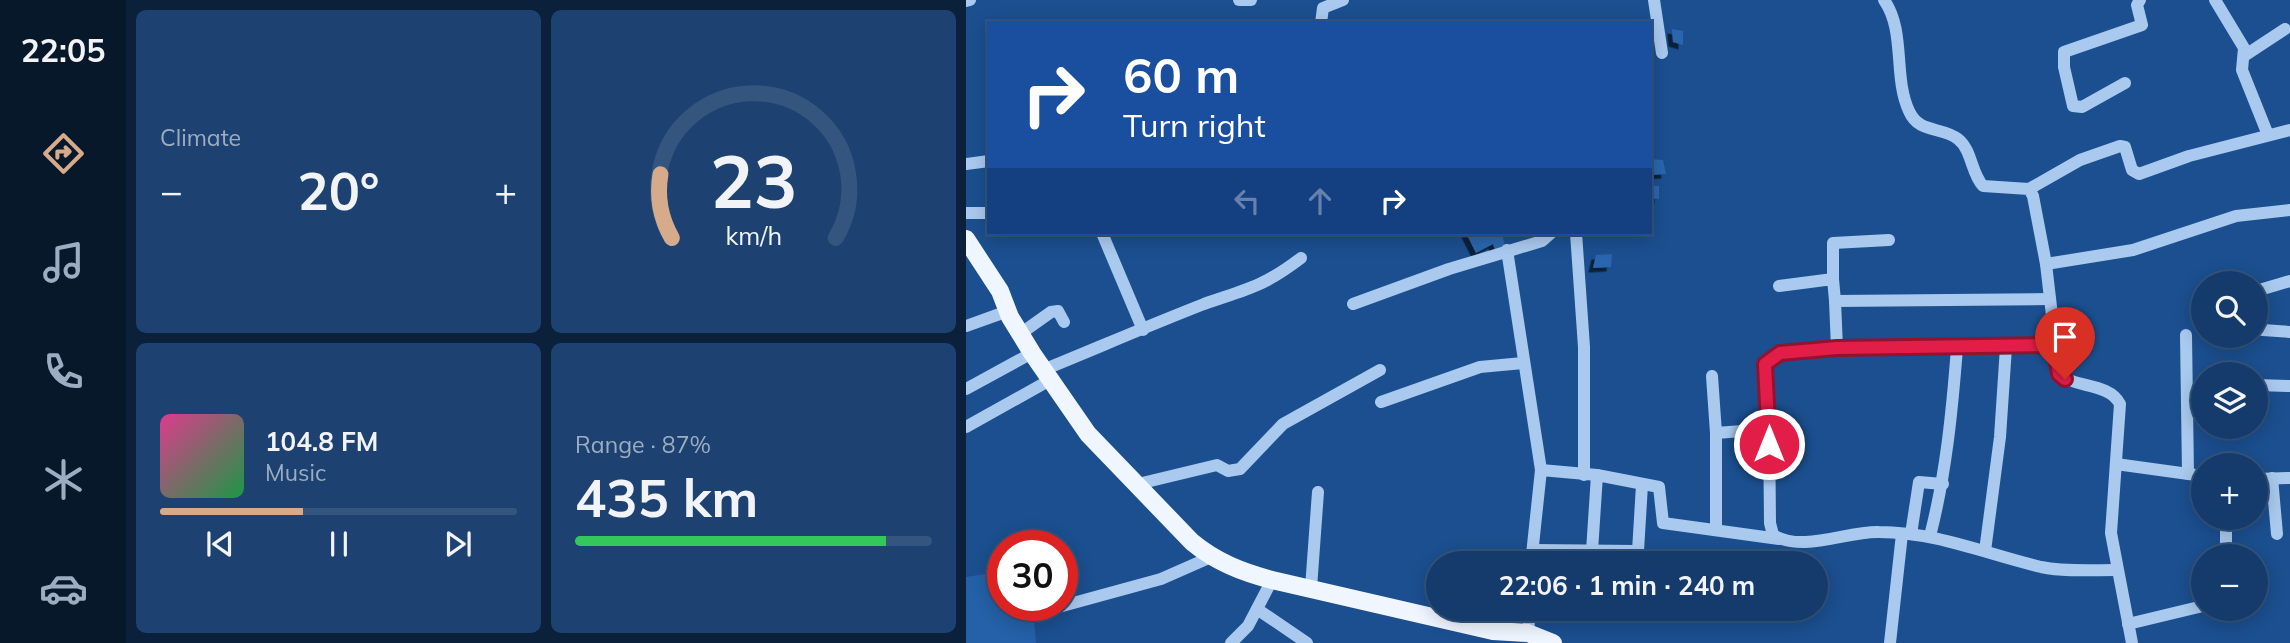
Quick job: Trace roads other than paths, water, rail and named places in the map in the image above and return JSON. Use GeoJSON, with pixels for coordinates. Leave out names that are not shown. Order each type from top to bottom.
{"type":"FeatureCollection","features":[{"type":"Feature","properties":{"kind":"main road"},"geometry":{"type":"LineString","coordinates":[[966,239],[994,282],[1020,334],[1088,434],[1192,542],[1211,557],[1247,573],[1493,631],[1528,633],[1553,643]]}},
{"type":"Feature","properties":{"kind":"street"},"geometry":{"type":"LineString","coordinates":[[1239,0],[1251,0]]}},
{"type":"Feature","properties":{"kind":"street"},"geometry":{"type":"LineString","coordinates":[[1321,21],[1323,8],[1343,0]]}},
{"type":"Feature","properties":{"kind":"street"},"geometry":{"type":"LineString","coordinates":[[1654,0],[1662,53]]}},
{"type":"Feature","properties":{"kind":"street"},"geometry":{"type":"LineString","coordinates":[[1884,0],[1898,45],[1904,98],[1910,114],[1922,127],[1953,136],[1961,142],[1977,179],[1983,186],[2029,189],[2080,160],[2120,146],[2126,149],[2132,170],[2138,174],[2189,156],[2290,130]]}},
{"type":"Feature","properties":{"kind":"street"},"geometry":{"type":"LineString","coordinates":[[2125,83],[2082,107],[2073,106],[2064,67],[2064,52],[2141,25],[2137,5],[2140,0]]}},
{"type":"Feature","properties":{"kind":"street"},"geometry":{"type":"LineString","coordinates":[[2216,0],[2244,48],[2242,70],[2268,135]]}},
{"type":"Feature","properties":{"kind":"street"},"geometry":{"type":"LineString","coordinates":[[2244,56],[2285,29]]}},
{"type":"Feature","properties":{"kind":"street"},"geometry":{"type":"LineString","coordinates":[[966,164],[987,161]]}},
{"type":"Feature","properties":{"kind":"street"},"geometry":{"type":"LineString","coordinates":[[2029,189],[2037,211],[2046,264],[2059,374],[2115,396],[2121,414],[2111,533],[2132,643]]}},
{"type":"Feature","properties":{"kind":"street"},"geometry":{"type":"LineString","coordinates":[[2046,264],[2142,247],[2236,216],[2290,210]]}},
{"type":"Feature","properties":{"kind":"street"},"geometry":{"type":"LineString","coordinates":[[966,213],[987,213]]}},
{"type":"Feature","properties":{"kind":"street"},"geometry":{"type":"LineString","coordinates":[[1103,235],[1143,330]]}},
{"type":"Feature","properties":{"kind":"street"},"geometry":{"type":"LineString","coordinates":[[1353,304],[1507,250],[1542,241],[1549,235]]}},
{"type":"Feature","properties":{"kind":"street"},"geometry":{"type":"LineString","coordinates":[[1576,235],[1584,347],[1592,551]]}},
{"type":"Feature","properties":{"kind":"street"},"geometry":{"type":"LineString","coordinates":[[1837,348],[1832,243],[1889,240]]}},
{"type":"Feature","properties":{"kind":"street"},"geometry":{"type":"LineString","coordinates":[[1507,250],[1522,363],[1541,470],[1533,551]]}},
{"type":"Feature","properties":{"kind":"street"},"geometry":{"type":"LineString","coordinates":[[966,427],[1046,375],[1207,303],[1249,291],[1275,278],[1301,258]]}},
{"type":"Feature","properties":{"kind":"street"},"geometry":{"type":"LineString","coordinates":[[1779,286],[1833,279]]}},
{"type":"Feature","properties":{"kind":"street"},"geometry":{"type":"LineString","coordinates":[[2268,287],[2290,281]]}},
{"type":"Feature","properties":{"kind":"street"},"geometry":{"type":"LineString","coordinates":[[1835,300],[2050,299]]}},
{"type":"Feature","properties":{"kind":"street"},"geometry":{"type":"LineString","coordinates":[[966,326],[1008,311]]}},
{"type":"Feature","properties":{"kind":"street"},"geometry":{"type":"LineString","coordinates":[[1020,334],[1051,312],[1058,312],[1064,322]]}},
{"type":"Feature","properties":{"kind":"street"},"geometry":{"type":"LineString","coordinates":[[2268,330],[2290,332]]}},
{"type":"Feature","properties":{"kind":"street"},"geometry":{"type":"LineString","coordinates":[[2186,335],[2188,474]]}},
{"type":"Feature","properties":{"kind":"street"},"geometry":{"type":"LineString","coordinates":[[1780,539],[1773,535],[1770,523],[1765,364],[1771,357],[1780,353],[1837,348],[2054,345]]}},
{"type":"Feature","properties":{"kind":"street"},"geometry":{"type":"LineString","coordinates":[[1985,551],[2000,437],[2006,347]]}},
{"type":"Feature","properties":{"kind":"street"},"geometry":{"type":"LineString","coordinates":[[1930,536],[1942,484],[1957,348]]}},
{"type":"Feature","properties":{"kind":"street"},"geometry":{"type":"LineString","coordinates":[[966,389],[1032,353]]}},
{"type":"Feature","properties":{"kind":"street"},"geometry":{"type":"LineString","coordinates":[[1381,402],[1480,367],[1522,363]]}},
{"type":"Feature","properties":{"kind":"street"},"geometry":{"type":"LineString","coordinates":[[1139,484],[1217,465],[1228,471],[1240,469],[1283,424],[1380,370]]}},
{"type":"Feature","properties":{"kind":"street"},"geometry":{"type":"LineString","coordinates":[[1712,376],[1716,433],[1716,528]]}},
{"type":"Feature","properties":{"kind":"street"},"geometry":{"type":"LineString","coordinates":[[2268,385],[2290,386]]}},
{"type":"Feature","properties":{"kind":"street"},"geometry":{"type":"LineString","coordinates":[[1716,433],[1769,429]]}},
{"type":"Feature","properties":{"kind":"street"},"geometry":{"type":"LineString","coordinates":[[2116,464],[2191,474]]}},
{"type":"Feature","properties":{"kind":"street"},"geometry":{"type":"LineString","coordinates":[[1541,470],[1659,487],[1663,523],[1716,528],[1780,539],[1815,541],[1877,531],[1930,536],[2061,570],[2116,570]]}},
{"type":"Feature","properties":{"kind":"street"},"geometry":{"type":"LineString","coordinates":[[2268,478],[2290,478]]}},
{"type":"Feature","properties":{"kind":"street"},"geometry":{"type":"LineString","coordinates":[[2273,478],[2277,534]]}},
{"type":"Feature","properties":{"kind":"street"},"geometry":{"type":"LineString","coordinates":[[1890,643],[1907,534],[1919,482],[1942,484]]}},
{"type":"Feature","properties":{"kind":"street"},"geometry":{"type":"LineString","coordinates":[[1638,551],[1642,485]]}},
{"type":"Feature","properties":{"kind":"street"},"geometry":{"type":"LineString","coordinates":[[1311,588],[1318,492]]}},
{"type":"Feature","properties":{"kind":"street"},"geometry":{"type":"LineString","coordinates":[[1078,602],[1161,579],[1211,557]]}},
{"type":"Feature","properties":{"kind":"street"},"geometry":{"type":"LineString","coordinates":[[1231,643],[1248,626],[1272,579]]}},
{"type":"Feature","properties":{"kind":"street"},"geometry":{"type":"LineString","coordinates":[[1257,609],[1307,643]]}},
{"type":"Feature","properties":{"kind":"street"},"geometry":{"type":"LineString","coordinates":[[2128,624],[2191,609]]}},
{"type":"Feature","properties":{"kind":"street"},"geometry":{"type":"LineString","coordinates":[[1528,633],[1529,621]]}}]}
